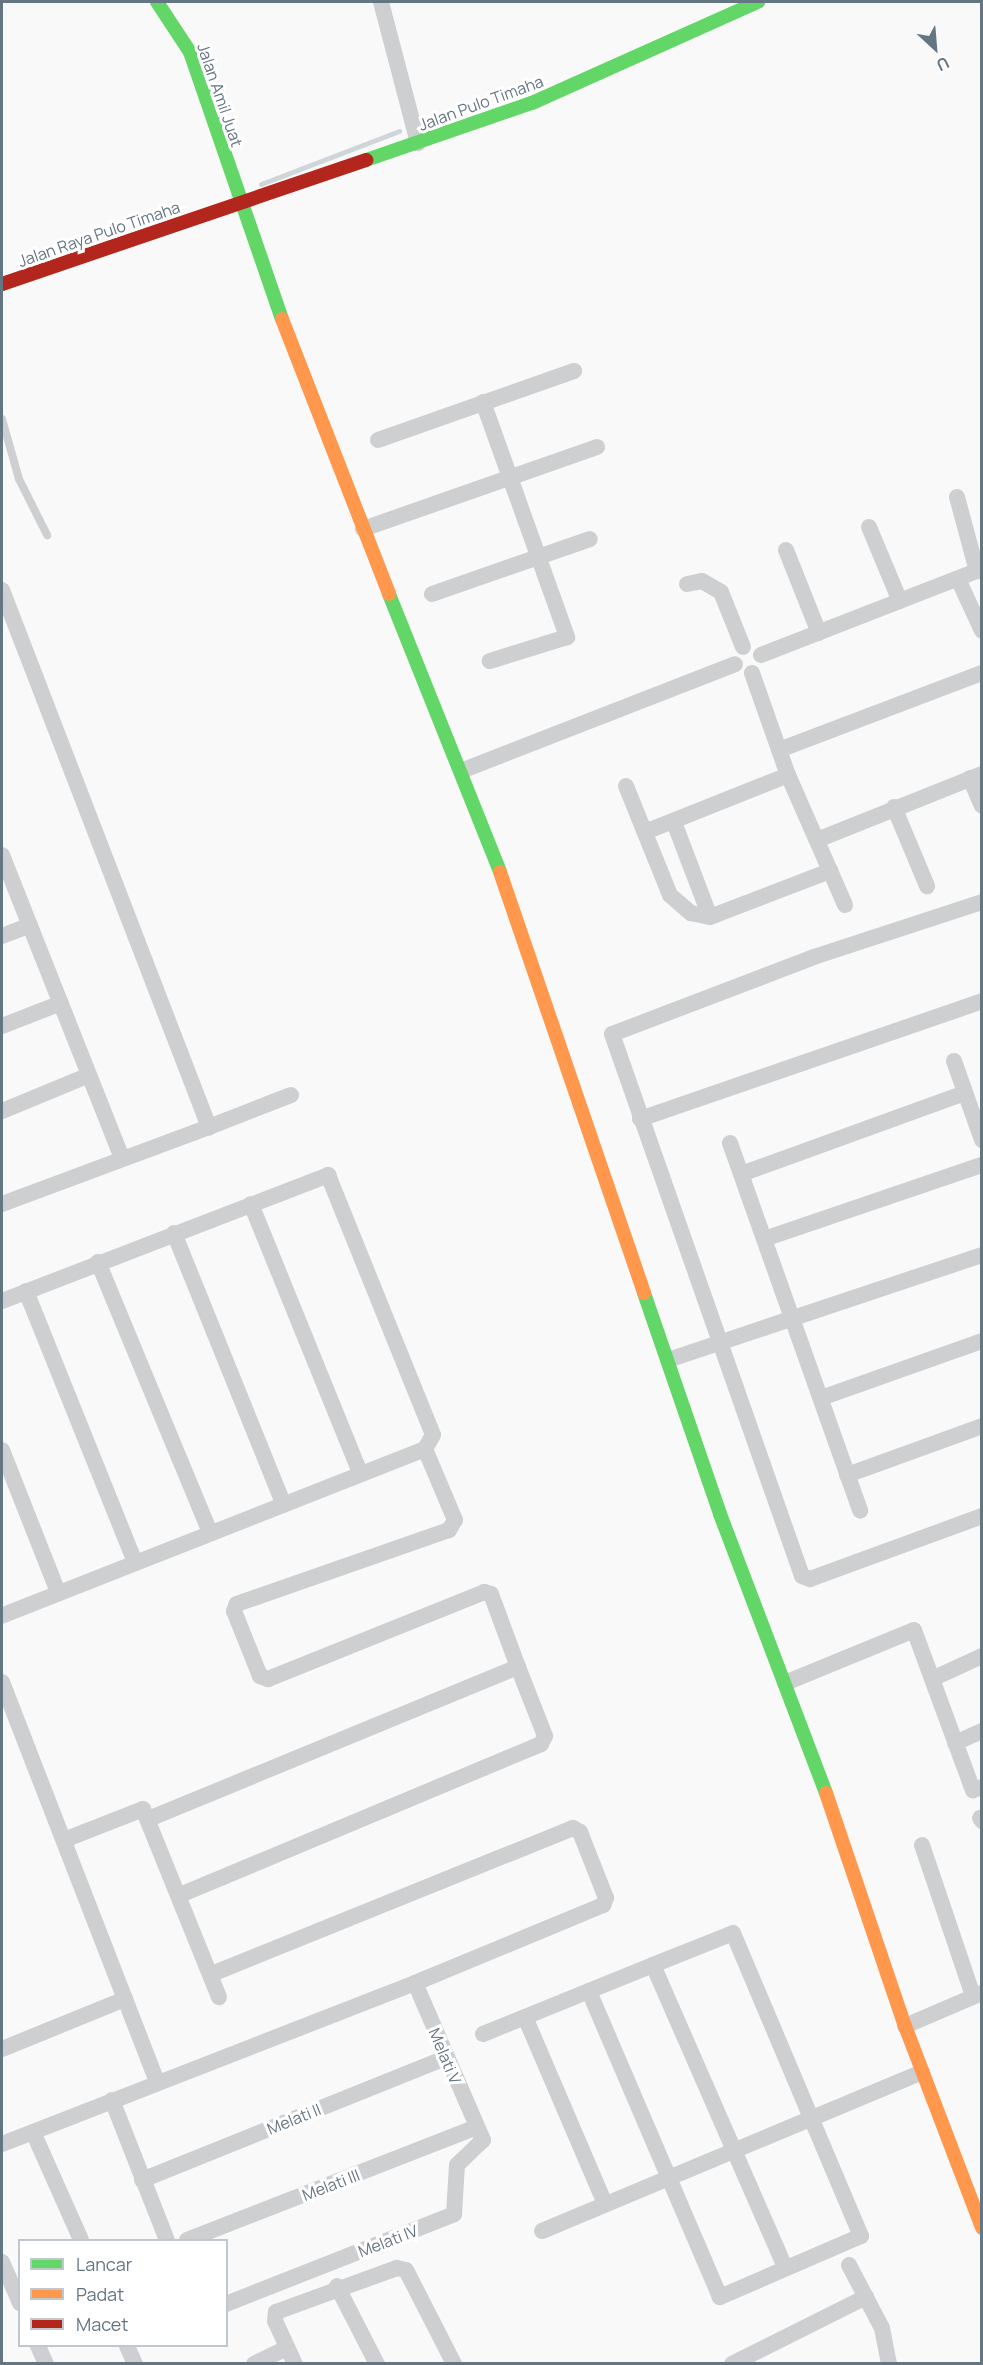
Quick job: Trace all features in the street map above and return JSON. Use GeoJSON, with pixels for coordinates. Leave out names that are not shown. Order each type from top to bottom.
{"type":"FeatureCollection","features":[{"type":"Feature","properties":{"kind":"street","name":"Jalan Amil Juat"},"geometry":{"type":"LineString","coordinates":[[157,2],[190,52],[239,204],[363,529],[461,771],[668,1360],[785,1683],[904,2026],[981,2227]]}},
{"type":"Feature","properties":{"kind":"street"},"geometry":{"type":"LineString","coordinates":[[381,2],[418,143]]}},
{"type":"Feature","properties":{"kind":"street","name":"Jalan Pulo Timaha"},"geometry":{"type":"LineString","coordinates":[[206,215],[418,143],[619,68],[758,2]]}},
{"type":"Feature","properties":{"kind":"street","name":"Jalan Raya Pulo Timaha"},"geometry":{"type":"LineString","coordinates":[[2,284],[206,215]]}},
{"type":"Feature","properties":{"kind":"street"},"geometry":{"type":"LineString","coordinates":[[378,440],[574,371]]}},
{"type":"Feature","properties":{"kind":"street"},"geometry":{"type":"LineString","coordinates":[[483,402],[510,475],[536,557],[567,637],[490,661]]}},
{"type":"Feature","properties":{"kind":"street"},"geometry":{"type":"LineString","coordinates":[[363,529],[510,475],[597,447]]}},
{"type":"Feature","properties":{"kind":"street"},"geometry":{"type":"LineString","coordinates":[[752,673],[761,655],[979,570],[957,496]]}},
{"type":"Feature","properties":{"kind":"street"},"geometry":{"type":"LineString","coordinates":[[869,527],[900,601]]}},
{"type":"Feature","properties":{"kind":"street"},"geometry":{"type":"LineString","coordinates":[[432,594],[590,539]]}},
{"type":"Feature","properties":{"kind":"street"},"geometry":{"type":"LineString","coordinates":[[786,550],[819,633]]}},
{"type":"Feature","properties":{"kind":"street"},"geometry":{"type":"LineString","coordinates":[[958,579],[981,632]]}},
{"type":"Feature","properties":{"kind":"street"},"geometry":{"type":"LineString","coordinates":[[687,584],[714,584],[743,647],[761,655]]}},
{"type":"Feature","properties":{"kind":"street"},"geometry":{"type":"LineString","coordinates":[[2,590],[209,1127]]}},
{"type":"Feature","properties":{"kind":"street"},"geometry":{"type":"LineString","coordinates":[[461,771],[735,664],[743,647]]}},
{"type":"Feature","properties":{"kind":"street"},"geometry":{"type":"LineString","coordinates":[[735,664],[752,673],[788,776],[845,904]]}},
{"type":"Feature","properties":{"kind":"street"},"geometry":{"type":"LineString","coordinates":[[779,750],[981,673]]}},
{"type":"Feature","properties":{"kind":"street"},"geometry":{"type":"LineString","coordinates":[[645,832],[788,776]]}},
{"type":"Feature","properties":{"kind":"street"},"geometry":{"type":"LineString","coordinates":[[817,840],[894,807],[976,776],[981,806]]}},
{"type":"Feature","properties":{"kind":"street"},"geometry":{"type":"LineString","coordinates":[[626,786],[670,895],[691,913],[710,916],[830,871]]}},
{"type":"Feature","properties":{"kind":"street"},"geometry":{"type":"LineString","coordinates":[[894,807],[927,886]]}},
{"type":"Feature","properties":{"kind":"street"},"geometry":{"type":"LineString","coordinates":[[674,822],[710,916]]}},
{"type":"Feature","properties":{"kind":"street"},"geometry":{"type":"LineString","coordinates":[[2,855],[121,1156]]}},
{"type":"Feature","properties":{"kind":"street"},"geometry":{"type":"LineString","coordinates":[[981,902],[618,1028],[612,1044],[802,1576],[810,1579],[981,1516]]}},
{"type":"Feature","properties":{"kind":"street"},"geometry":{"type":"LineString","coordinates":[[2,936],[30,925]]}},
{"type":"Feature","properties":{"kind":"street"},"geometry":{"type":"LineString","coordinates":[[640,1119],[981,1001]]}},
{"type":"Feature","properties":{"kind":"street"},"geometry":{"type":"LineString","coordinates":[[2,1026],[61,1003]]}},
{"type":"Feature","properties":{"kind":"street"},"geometry":{"type":"LineString","coordinates":[[954,1061],[981,1140]]}},
{"type":"Feature","properties":{"kind":"street"},"geometry":{"type":"LineString","coordinates":[[2,1111],[89,1075]]}},
{"type":"Feature","properties":{"kind":"street"},"geometry":{"type":"LineString","coordinates":[[741,1174],[965,1093]]}},
{"type":"Feature","properties":{"kind":"street"},"geometry":{"type":"LineString","coordinates":[[2,1204],[121,1156],[209,1127],[291,1095]]}},
{"type":"Feature","properties":{"kind":"street"},"geometry":{"type":"LineString","coordinates":[[730,1143],[766,1238],[860,1511]]}},
{"type":"Feature","properties":{"kind":"street"},"geometry":{"type":"LineString","coordinates":[[766,1238],[981,1165]]}},
{"type":"Feature","properties":{"kind":"street"},"geometry":{"type":"LineString","coordinates":[[2,1301],[328,1174],[433,1435],[425,1449],[2,1616]]}},
{"type":"Feature","properties":{"kind":"street"},"geometry":{"type":"LineString","coordinates":[[251,1204],[360,1473]]}},
{"type":"Feature","properties":{"kind":"street"},"geometry":{"type":"LineString","coordinates":[[174,1233],[284,1505]]}},
{"type":"Feature","properties":{"kind":"street"},"geometry":{"type":"LineString","coordinates":[[668,1360],[793,1316],[981,1255]]}},
{"type":"Feature","properties":{"kind":"street"},"geometry":{"type":"LineString","coordinates":[[98,1262],[210,1533]]}},
{"type":"Feature","properties":{"kind":"street"},"geometry":{"type":"LineString","coordinates":[[26,1291],[135,1562]]}},
{"type":"Feature","properties":{"kind":"street"},"geometry":{"type":"LineString","coordinates":[[821,1398],[981,1341]]}},
{"type":"Feature","properties":{"kind":"street"},"geometry":{"type":"LineString","coordinates":[[847,1475],[981,1426]]}},
{"type":"Feature","properties":{"kind":"street"},"geometry":{"type":"LineString","coordinates":[[180,1894],[541,1744],[545,1736],[491,1594],[484,1592],[268,1679],[260,1676],[234,1611],[237,1604],[449,1530],[455,1520],[425,1449]]}},
{"type":"Feature","properties":{"kind":"street"},"geometry":{"type":"LineString","coordinates":[[2,1450],[58,1592]]}},
{"type":"Feature","properties":{"kind":"street"},"geometry":{"type":"LineString","coordinates":[[785,1683],[914,1630],[973,1790],[981,1787]]}},
{"type":"Feature","properties":{"kind":"street"},"geometry":{"type":"LineString","coordinates":[[932,1679],[981,1656]]}},
{"type":"Feature","properties":{"kind":"street"},"geometry":{"type":"LineString","coordinates":[[151,1818],[518,1667]]}},
{"type":"Feature","properties":{"kind":"street"},"geometry":{"type":"LineString","coordinates":[[2,1682],[7,1714],[64,1840],[157,2081]]}},
{"type":"Feature","properties":{"kind":"street"},"geometry":{"type":"LineString","coordinates":[[955,1743],[981,1731]]}},
{"type":"Feature","properties":{"kind":"street"},"geometry":{"type":"LineString","coordinates":[[64,1840],[133,1808],[151,1818],[219,1997]]}},
{"type":"Feature","properties":{"kind":"street"},"geometry":{"type":"LineString","coordinates":[[2,2144],[157,2081],[415,1983],[606,1902],[578,1828],[212,1974]]}},
{"type":"Feature","properties":{"kind":"street"},"geometry":{"type":"LineString","coordinates":[[904,2026],[977,1995],[922,1845]]}},
{"type":"Feature","properties":{"kind":"street"},"geometry":{"type":"LineString","coordinates":[[483,2034],[653,1965],[733,1933],[861,2236],[720,2297],[589,1991]]}},
{"type":"Feature","properties":{"kind":"street"},"geometry":{"type":"LineString","coordinates":[[653,1965],[785,2267]]}},
{"type":"Feature","properties":{"kind":"street","name":"Melati V"},"geometry":{"type":"LineString","coordinates":[[415,1983],[475,2128]]}},
{"type":"Feature","properties":{"kind":"street"},"geometry":{"type":"LineString","coordinates":[[2,2049],[126,1999]]}},
{"type":"Feature","properties":{"kind":"street"},"geometry":{"type":"LineString","coordinates":[[525,2017],[604,2204]]}},
{"type":"Feature","properties":{"kind":"street","name":"Melati II"},"geometry":{"type":"LineString","coordinates":[[142,2180],[446,2058]]}},
{"type":"Feature","properties":{"kind":"street"},"geometry":{"type":"LineString","coordinates":[[542,2231],[922,2072]]}},
{"type":"Feature","properties":{"kind":"street"},"geometry":{"type":"LineString","coordinates":[[112,2100],[166,2239]]}},
{"type":"Feature","properties":{"kind":"street","name":"Melati III"},"geometry":{"type":"LineString","coordinates":[[192,2239],[475,2128]]}},
{"type":"Feature","properties":{"kind":"street","name":"Melati IV"},"geometry":{"type":"LineString","coordinates":[[228,2303],[454,2214],[457,2165],[462,2156],[482,2145],[475,2128]]}},
{"type":"Feature","properties":{"kind":"street"},"geometry":{"type":"LineString","coordinates":[[33,2132],[80,2239]]}},
{"type":"Feature","properties":{"kind":"street"},"geometry":{"type":"LineString","coordinates":[[2,2262],[18,2298]]}},
{"type":"Feature","properties":{"kind":"street"},"geometry":{"type":"LineString","coordinates":[[849,2265],[888,2346],[889,2364]]}},
{"type":"Feature","properties":{"kind":"street"},"geometry":{"type":"LineString","coordinates":[[295,2364],[287,2348],[276,2312],[381,2269],[406,2270],[454,2364]]}},
{"type":"Feature","properties":{"kind":"street"},"geometry":{"type":"LineString","coordinates":[[337,2286],[377,2364]]}},
{"type":"Feature","properties":{"kind":"street"},"geometry":{"type":"LineString","coordinates":[[732,2364],[866,2297]]}},
{"type":"Feature","properties":{"kind":"street"},"geometry":{"type":"LineString","coordinates":[[38,2347],[46,2364]]}},
{"type":"Feature","properties":{"kind":"street"},"geometry":{"type":"LineString","coordinates":[[127,2347],[135,2364]]}},
{"type":"Feature","properties":{"kind":"street"},"geometry":{"type":"LineString","coordinates":[[254,2364],[287,2348]]}},
{"type":"Feature","properties":{"kind":"lane"},"geometry":{"type":"LineString","coordinates":[[2,419],[19,479],[47,535]]}},
{"type":"Feature","properties":{"kind":"waterway"},"geometry":{"type":"LineString","coordinates":[[261,184],[399,131]]}},
{"type":"Feature","properties":{"kind":"traffic: fast"},"geometry":{"type":"LineString","coordinates":[[157,2],[190,52],[282,319]]}},
{"type":"Feature","properties":{"kind":"traffic: fast"},"geometry":{"type":"LineString","coordinates":[[366,160],[532,103],[758,2]]}},
{"type":"Feature","properties":{"kind":"traffic: fast"},"geometry":{"type":"LineString","coordinates":[[389,594],[500,872]]}},
{"type":"Feature","properties":{"kind":"traffic: fast"},"geometry":{"type":"LineString","coordinates":[[644,1293],[720,1514],[826,1793]]}},
{"type":"Feature","properties":{"kind":"traffic: slow"},"geometry":{"type":"LineString","coordinates":[[282,319],[389,594]]}},
{"type":"Feature","properties":{"kind":"traffic: slow"},"geometry":{"type":"LineString","coordinates":[[500,872],[644,1293]]}},
{"type":"Feature","properties":{"kind":"traffic: slow"},"geometry":{"type":"LineString","coordinates":[[826,1793],[905,2026],[982,2228]]}},
{"type":"Feature","properties":{"kind":"traffic: jam"},"geometry":{"type":"LineString","coordinates":[[2,284],[366,160]]}}]}
